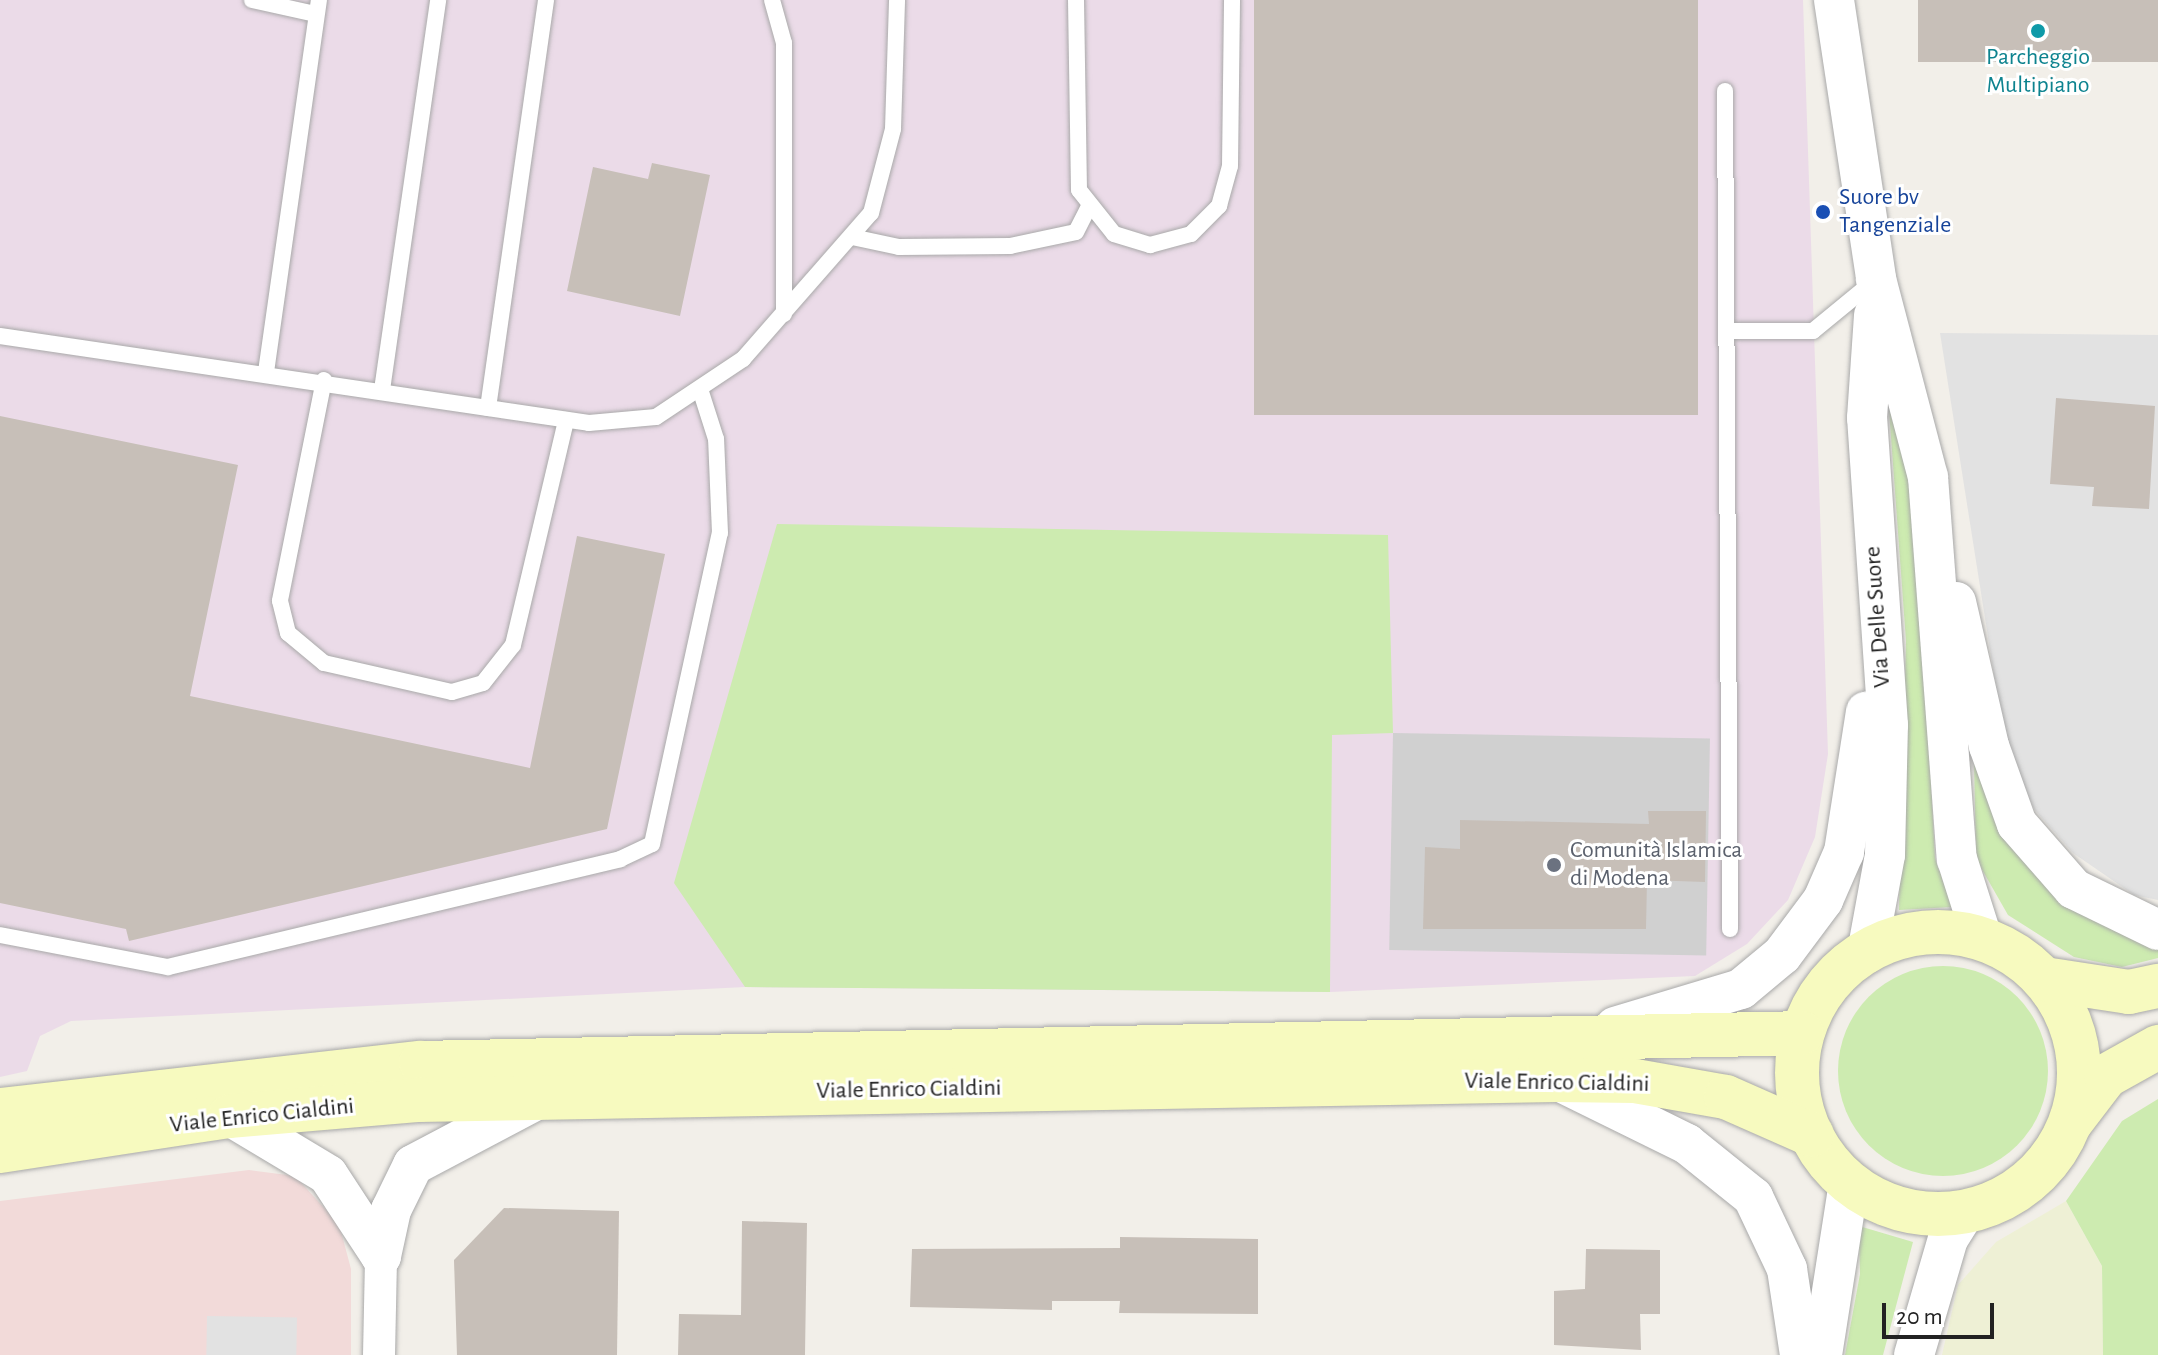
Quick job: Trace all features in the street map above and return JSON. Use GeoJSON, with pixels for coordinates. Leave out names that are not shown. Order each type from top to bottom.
{"type":"FeatureCollection","features":[{"type":"Feature","properties":{"kind":"main road"},"geometry":{"type":"LineString","coordinates":[[2158,986],[2129,992],[2044,979],[1982,938],[1927,931],[1867,953],[1818,998],[1802,1033],[1797,1068],[1812,1135],[1849,1183],[1916,1213],[1965,1212],[2018,1190],[2040,1172],[2070,1124],[2106,1076],[2158,1047]]}},
{"type":"Feature","properties":{"kind":"main road"},"geometry":{"type":"LineString","coordinates":[[2044,979],[2077,1048],[2079,1086],[2070,1124]]}},
{"type":"Feature","properties":{"kind":"main road","name":"Viale Enrico Cialdini"},"geometry":{"type":"LineString","coordinates":[[0,1151],[227,1098],[421,1063],[1802,1033]]}},
{"type":"Feature","properties":{"kind":"main road","name":"Viale Enrico Cialdini"},"geometry":{"type":"LineString","coordinates":[[0,1110],[227,1098],[542,1097],[1635,1081],[1726,1097],[1812,1135]]}},
{"type":"Feature","properties":{"kind":"street","name":"Via Delle Suore"},"geometry":{"type":"LineString","coordinates":[[1834,0],[1876,279],[1928,477],[1957,859],[1982,938]]}},
{"type":"Feature","properties":{"kind":"street","name":"Via Delle Suore"},"geometry":{"type":"LineString","coordinates":[[1867,953],[1885,855],[1888,725],[1876,633],[1867,418],[1876,279]]}},
{"type":"Feature","properties":{"kind":"street"},"geometry":{"type":"LineString","coordinates":[[1928,477],[1989,746],[2017,824],[2074,889],[2158,930]]}},
{"type":"Feature","properties":{"kind":"street"},"geometry":{"type":"LineString","coordinates":[[1575,1038],[1741,989],[1790,944],[1823,900],[1844,852],[1876,633]]}},
{"type":"Feature","properties":{"kind":"street"},"geometry":{"type":"LineString","coordinates":[[1557,1080],[1687,1144],[1753,1197],[1787,1269],[1800,1355]]}},
{"type":"Feature","properties":{"kind":"street"},"geometry":{"type":"LineString","coordinates":[[379,1355],[381,1256],[395,1198],[413,1165],[542,1097]]}},
{"type":"Feature","properties":{"kind":"street"},"geometry":{"type":"LineString","coordinates":[[227,1098],[328,1175],[381,1256]]}},
{"type":"Feature","properties":{"kind":"street"},"geometry":{"type":"LineString","coordinates":[[1822,1355],[1849,1183]]}},
{"type":"Feature","properties":{"kind":"street"},"geometry":{"type":"LineString","coordinates":[[1914,1355],[1948,1239],[1965,1212]]}},
{"type":"Feature","properties":{"kind":"lane"},"geometry":{"type":"LineString","coordinates":[[252,0],[317,7],[266,372]]}},
{"type":"Feature","properties":{"kind":"lane"},"geometry":{"type":"LineString","coordinates":[[382,390],[438,0]]}},
{"type":"Feature","properties":{"kind":"lane"},"geometry":{"type":"LineString","coordinates":[[488,408],[546,0]]}},
{"type":"Feature","properties":{"kind":"lane"},"geometry":{"type":"LineString","coordinates":[[772,0],[784,43],[784,314]]}},
{"type":"Feature","properties":{"kind":"lane"},"geometry":{"type":"LineString","coordinates":[[0,336],[324,380],[566,420],[623,424],[656,417],[701,392],[784,314],[871,213],[889,162],[897,0]]}},
{"type":"Feature","properties":{"kind":"lane"},"geometry":{"type":"LineString","coordinates":[[1076,0],[1076,162],[1088,208],[1114,234],[1150,245],[1191,234],[1219,206],[1230,166],[1232,0]]}},
{"type":"Feature","properties":{"kind":"lane"},"geometry":{"type":"LineString","coordinates":[[1725,91],[1730,331],[1730,929]]}},
{"type":"Feature","properties":{"kind":"lane"},"geometry":{"type":"LineString","coordinates":[[852,237],[899,247],[1010,246],[1076,232],[1088,208]]}},
{"type":"Feature","properties":{"kind":"lane"},"geometry":{"type":"LineString","coordinates":[[1730,331],[1813,331],[1876,279]]}},
{"type":"Feature","properties":{"kind":"lane"},"geometry":{"type":"LineString","coordinates":[[324,380],[280,601],[288,633],[324,663],[452,692],[483,683],[513,645],[566,420]]}},
{"type":"Feature","properties":{"kind":"lane"},"geometry":{"type":"LineString","coordinates":[[0,935],[168,967],[620,859],[652,844],[720,533],[716,439],[701,392]]}},
{"type":"Feature","properties":{"kind":"shaded area"},"geometry":{"type":"Polygon","coordinates":[[[0,0],[1803,0],[1828,754],[1815,837],[1788,900],[1747,944],[1695,976],[1330,992],[745,987],[71,1021],[40,1036],[27,1071],[0,1077],[0,0]]]}},
{"type":"Feature","properties":{"kind":"shaded area"},"geometry":{"type":"Polygon","coordinates":[[[1940,333],[2158,335],[2158,900],[2134,895],[2073,853],[2034,809],[2006,751],[1940,333]]]}},
{"type":"Feature","properties":{"kind":"shaded area"},"geometry":{"type":"Polygon","coordinates":[[[1393,733],[1710,739],[1706,955],[1389,950],[1393,733]]]}},
{"type":"Feature","properties":{"kind":"shaded area"},"geometry":{"type":"Polygon","coordinates":[[[249,1170],[295,1176],[339,1224],[351,1269],[351,1355],[0,1355],[0,1201],[249,1170]]]}},
{"type":"Feature","properties":{"kind":"shaded area"},"geometry":{"type":"Polygon","coordinates":[[[207,1316],[297,1318],[296,1355],[206,1355],[207,1316]]]}},
{"type":"Feature","properties":{"kind":"green space"},"geometry":{"type":"Polygon","coordinates":[[[1889,410],[1899,410],[1920,569],[1935,858],[1952,907],[1899,910],[1906,641],[1889,410]]]}},
{"type":"Feature","properties":{"kind":"green space"},"geometry":{"type":"Polygon","coordinates":[[[777,524],[1388,535],[1393,733],[1332,735],[1330,992],[745,987],[674,883],[777,524]]]}},
{"type":"Feature","properties":{"kind":"green space"},"geometry":{"type":"Polygon","coordinates":[[[1974,762],[2078,913],[2158,946],[2158,958],[2122,967],[2074,957],[2008,915],[1976,859],[1974,762]]]}},
{"type":"Feature","properties":{"kind":"green space"},"geometry":{"type":"Polygon","coordinates":[[[1943,966],[1983,974],[2017,997],[2040,1031],[2048,1071],[2040,1111],[2017,1145],[1983,1168],[1943,1176],[1903,1168],[1869,1145],[1846,1111],[1838,1071],[1846,1031],[1869,997],[1903,974],[1943,966]]]}},
{"type":"Feature","properties":{"kind":"green space"},"geometry":{"type":"Polygon","coordinates":[[[2158,1099],[2158,1355],[2103,1355],[2102,1266],[2066,1201],[2122,1121],[2158,1099]]]}},
{"type":"Feature","properties":{"kind":"green space"},"geometry":{"type":"Polygon","coordinates":[[[2066,1201],[2102,1266],[2103,1355],[1942,1355],[1958,1285],[1996,1242],[2066,1201]]]}},
{"type":"Feature","properties":{"kind":"green space"},"geometry":{"type":"Polygon","coordinates":[[[1859,1226],[1913,1242],[1883,1355],[1845,1355],[1860,1274],[1859,1226]]]}},
{"type":"Feature","properties":{"kind":"building"},"geometry":{"type":"Polygon","coordinates":[[[1254,0],[1698,0],[1698,415],[1254,415],[1254,0]]]}},
{"type":"Feature","properties":{"kind":"building","name":"Parcheggio Multipiano"},"geometry":{"type":"Polygon","coordinates":[[[1918,0],[2158,0],[2158,62],[1918,62],[1918,0]]]}},
{"type":"Feature","properties":{"kind":"building"},"geometry":{"type":"Polygon","coordinates":[[[652,163],[710,175],[680,316],[567,291],[593,167],[648,179],[652,163]]]}},
{"type":"Feature","properties":{"kind":"building"},"geometry":{"type":"Polygon","coordinates":[[[2056,398],[2155,406],[2149,509],[2092,506],[2094,487],[2050,484],[2056,398]]]}},
{"type":"Feature","properties":{"kind":"building"},"geometry":{"type":"Polygon","coordinates":[[[0,416],[238,465],[190,696],[530,768],[577,536],[665,554],[607,829],[129,941],[126,929],[0,903],[0,416]]]}},
{"type":"Feature","properties":{"kind":"building","name":"Comunità Islamica di Modena"},"geometry":{"type":"Polygon","coordinates":[[[1648,811],[1706,811],[1705,882],[1647,880],[1646,929],[1423,929],[1425,847],[1460,849],[1460,820],[1649,824],[1648,811]]]}},
{"type":"Feature","properties":{"kind":"building"},"geometry":{"type":"Polygon","coordinates":[[[504,1208],[619,1211],[617,1355],[457,1355],[454,1260],[504,1208]]]}},
{"type":"Feature","properties":{"kind":"building"},"geometry":{"type":"Polygon","coordinates":[[[742,1221],[807,1223],[805,1355],[678,1355],[679,1314],[741,1315],[742,1221]]]}},
{"type":"Feature","properties":{"kind":"building"},"geometry":{"type":"Polygon","coordinates":[[[1120,1237],[1258,1239],[1258,1314],[1119,1313],[1120,1301],[1052,1301],[1052,1310],[910,1307],[912,1249],[1120,1248],[1120,1237]]]}},
{"type":"Feature","properties":{"kind":"building"},"geometry":{"type":"Polygon","coordinates":[[[1586,1249],[1660,1250],[1660,1314],[1640,1314],[1641,1350],[1554,1345],[1554,1291],[1585,1289],[1586,1249]]]}},
{"type":"Feature","properties":{"kind":"place","name":"Parcheggio Multipiano"},"geometry":{"type":"Point","coordinates":[2038,31]}},
{"type":"Feature","properties":{"kind":"place","name":"Suore bv Tangenziale"},"geometry":{"type":"Point","coordinates":[1823,212]}},
{"type":"Feature","properties":{"kind":"place","name":"Comunità Islamica di Modena"},"geometry":{"type":"Point","coordinates":[1554,865]}}]}
